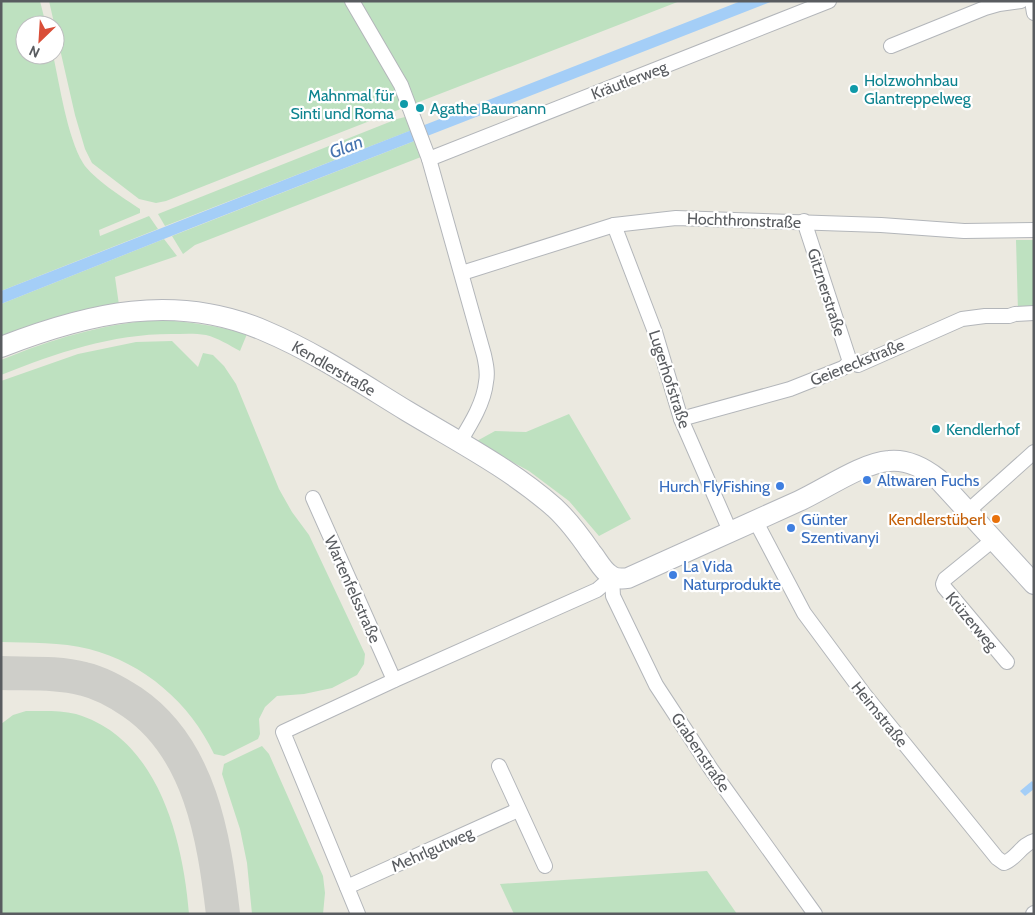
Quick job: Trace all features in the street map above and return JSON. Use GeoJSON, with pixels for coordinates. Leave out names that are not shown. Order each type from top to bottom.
{"type":"FeatureCollection","features":[{"type":"Feature","properties":{"kind":"street"},"geometry":{"type":"LineString","coordinates":[[352,1],[401,85],[428,156],[484,355],[487,369],[482,397],[459,442]]}},
{"type":"Feature","properties":{"kind":"street","name":"Kräutlerweg"},"geometry":{"type":"LineString","coordinates":[[428,156],[829,1]]}},
{"type":"Feature","properties":{"kind":"street"},"geometry":{"type":"LineString","coordinates":[[891,46],[985,8],[1020,1]]}},
{"type":"Feature","properties":{"kind":"street"},"geometry":{"type":"LineString","coordinates":[[1032,1],[1034,13]]}},
{"type":"Feature","properties":{"kind":"street","name":"Hochthronstraße"},"geometry":{"type":"LineString","coordinates":[[462,273],[614,225],[676,218],[804,221],[912,226],[964,231],[1034,230]]}},
{"type":"Feature","properties":{"kind":"street","name":"Gitznerstraße"},"geometry":{"type":"LineString","coordinates":[[804,221],[850,362]]}},
{"type":"Feature","properties":{"kind":"street","name":"Lugerhofstraße"},"geometry":{"type":"LineString","coordinates":[[614,225],[655,332],[681,419],[730,531]]}},
{"type":"Feature","properties":{"kind":"street","name":"Kendlerstraße"},"geometry":{"type":"LineString","coordinates":[[1,347],[60,325],[100,316],[152,310],[212,315],[264,330],[293,343],[459,442],[512,476],[556,509],[612,577]]}},
{"type":"Feature","properties":{"kind":"street","name":"Geiereckstraße"},"geometry":{"type":"LineString","coordinates":[[681,419],[790,389],[842,368],[850,362],[858,365],[962,319],[1034,313]]}},
{"type":"Feature","properties":{"kind":"street"},"geometry":{"type":"LineString","coordinates":[[967,512],[1034,452]]}},
{"type":"Feature","properties":{"kind":"street"},"geometry":{"type":"LineString","coordinates":[[358,914],[282,732],[597,590],[612,577],[628,578],[800,501],[875,463],[891,460],[909,463],[925,469],[938,479],[1034,584]]}},
{"type":"Feature","properties":{"kind":"street","name":"Wartenfelsstraße"},"geometry":{"type":"LineString","coordinates":[[313,498],[394,680]]}},
{"type":"Feature","properties":{"kind":"street","name":"Heimstraße"},"geometry":{"type":"LineString","coordinates":[[755,520],[804,613],[864,694],[998,858],[1004,862],[1008,861],[1029,842],[1034,841]]}},
{"type":"Feature","properties":{"kind":"street","name":"Krüzerweg"},"geometry":{"type":"LineString","coordinates":[[992,540],[945,579],[943,584],[944,588],[1007,662]]}},
{"type":"Feature","properties":{"kind":"street","name":"Grabenstraße"},"geometry":{"type":"LineString","coordinates":[[612,577],[613,596],[656,685],[711,769],[815,914]]}},
{"type":"Feature","properties":{"kind":"street"},"geometry":{"type":"LineString","coordinates":[[499,766],[545,866]]}},
{"type":"Feature","properties":{"kind":"street","name":"Mehrlgutweg"},"geometry":{"type":"LineString","coordinates":[[347,888],[518,810]]}},
{"type":"Feature","properties":{"kind":"green space"},"geometry":{"type":"Polygon","coordinates":[[[1,1],[40,1],[44,15],[15,15],[15,65],[55,65],[68,125],[77,152],[83,163],[101,182],[140,209],[140,213],[99,230],[100,236],[149,216],[158,229],[1,291],[1,1]]]}},
{"type":"Feature","properties":{"kind":"green space"},"geometry":{"type":"Polygon","coordinates":[[[49,1],[680,1],[166,201],[156,203],[139,199],[92,163],[85,149],[75,115],[64,65],[65,15],[52,15],[49,1]]]}},
{"type":"Feature","properties":{"kind":"green space"},"geometry":{"type":"Polygon","coordinates":[[[405,117],[412,130],[165,226],[158,214],[397,119],[405,117]]]}},
{"type":"Feature","properties":{"kind":"green space"},"geometry":{"type":"Polygon","coordinates":[[[417,140],[422,153],[421,157],[195,245],[183,254],[172,236],[417,140]]]}},
{"type":"Feature","properties":{"kind":"green space"},"geometry":{"type":"Polygon","coordinates":[[[164,239],[177,256],[115,277],[119,305],[1,339],[1,304],[164,239]]]}},
{"type":"Feature","properties":{"kind":"green space"},"geometry":{"type":"Polygon","coordinates":[[[1016,240],[1034,240],[1034,311],[1018,312],[1016,240]]]}},
{"type":"Feature","properties":{"kind":"green space"},"geometry":{"type":"Polygon","coordinates":[[[156,320],[202,324],[247,334],[240,351],[215,338],[202,334],[127,337],[63,352],[1,375],[1,360],[39,345],[97,329],[156,320]]]}},
{"type":"Feature","properties":{"kind":"green space"},"geometry":{"type":"Polygon","coordinates":[[[172,341],[198,367],[203,353],[213,355],[224,366],[236,384],[279,489],[292,512],[309,535],[365,654],[364,664],[357,675],[332,688],[304,694],[277,696],[265,707],[259,719],[260,734],[258,739],[224,756],[214,754],[204,735],[178,702],[146,675],[128,664],[109,655],[68,645],[1,642],[1,381],[78,354],[136,342],[172,341]]]}},
{"type":"Feature","properties":{"kind":"green space"},"geometry":{"type":"Polygon","coordinates":[[[569,414],[631,519],[599,536],[569,501],[529,471],[475,442],[495,431],[526,432],[569,414]]]}},
{"type":"Feature","properties":{"kind":"green space"},"geometry":{"type":"Polygon","coordinates":[[[26,711],[76,714],[104,726],[127,745],[146,768],[161,795],[172,824],[186,885],[189,914],[1,914],[1,724],[13,715],[26,711]]]}},
{"type":"Feature","properties":{"kind":"green space"},"geometry":{"type":"Polygon","coordinates":[[[262,746],[269,754],[323,876],[325,893],[323,914],[252,914],[247,863],[240,829],[222,774],[224,764],[262,746]]]}},
{"type":"Feature","properties":{"kind":"green space"},"geometry":{"type":"Polygon","coordinates":[[[707,871],[737,914],[514,914],[500,884],[707,871]]]}},
{"type":"Feature","properties":{"kind":"water"},"geometry":{"type":"Polygon","coordinates":[[[741,1],[773,1],[1,304],[1,291],[741,1]]]}},
{"type":"Feature","properties":{"kind":"water"},"geometry":{"type":"Polygon","coordinates":[[[1032,781],[1034,789],[1025,796],[1020,791],[1032,781]]]}},
{"type":"Feature","properties":{"kind":"taxiway"},"geometry":{"type":"LineString","coordinates":[[1,673],[53,674],[90,681],[109,688],[126,698],[155,721],[174,744],[200,796],[215,855],[223,914]]}},
{"type":"Feature","properties":{"kind":"place","name":"Holzwohnbau Glantreppelweg"},"geometry":{"type":"Point","coordinates":[854,89]}},
{"type":"Feature","properties":{"kind":"place","name":"Mahnmal für Sinti und Roma"},"geometry":{"type":"Point","coordinates":[404,104]}},
{"type":"Feature","properties":{"kind":"place","name":"Agathe Baumann"},"geometry":{"type":"Point","coordinates":[420,108]}},
{"type":"Feature","properties":{"kind":"place","name":"Kendlerhof"},"geometry":{"type":"Point","coordinates":[936,429]}},
{"type":"Feature","properties":{"kind":"place","name":"Altwaren Fuchs"},"geometry":{"type":"Point","coordinates":[867,480]}},
{"type":"Feature","properties":{"kind":"place","name":"Hurch FlyFishing"},"geometry":{"type":"Point","coordinates":[780,486]}},
{"type":"Feature","properties":{"kind":"place","name":"Kendlerstüberl"},"geometry":{"type":"Point","coordinates":[996,519]}},
{"type":"Feature","properties":{"kind":"place","name":"Günter Szentivanyi"},"geometry":{"type":"Point","coordinates":[791,528]}},
{"type":"Feature","properties":{"kind":"place","name":"La Vida Naturprodukte"},"geometry":{"type":"Point","coordinates":[673,575]}},
{"type":"Feature","properties":{"kind":"water label","name":"Glan"},"geometry":{"type":"Point","coordinates":[346,147]}}]}
